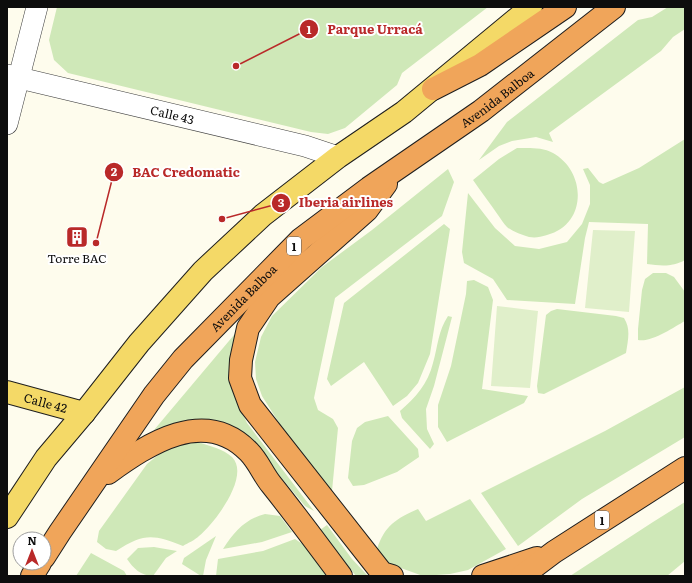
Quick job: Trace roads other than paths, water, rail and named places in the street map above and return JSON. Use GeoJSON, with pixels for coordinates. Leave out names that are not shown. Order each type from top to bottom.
{"type":"FeatureCollection","features":[{"type":"Feature","properties":{"kind":"highway"},"geometry":{"type":"LineString","coordinates":[[433,88],[480,65],[565,7]]}},
{"type":"Feature","properties":{"kind":"highway","name":"Avenida Balboa"},"geometry":{"type":"LineString","coordinates":[[52,544],[154,395],[182,359],[301,239],[346,205],[481,111],[614,7]]}},
{"type":"Feature","properties":{"kind":"highway"},"geometry":{"type":"LineString","coordinates":[[392,576],[382,573],[250,404],[240,378],[240,360],[248,328],[269,297],[367,210],[399,168]]}},
{"type":"Feature","properties":{"kind":"highway"},"geometry":{"type":"LineString","coordinates":[[95,483],[137,452],[162,439],[181,432],[204,430],[222,434],[235,440],[249,452],[341,576]]}},
{"type":"Feature","properties":{"kind":"highway","name":"1"},"geometry":{"type":"LineString","coordinates":[[522,576],[554,552],[685,468]]}},
{"type":"Feature","properties":{"kind":"highway"},"geometry":{"type":"LineString","coordinates":[[483,576],[554,552]]}},
{"type":"Feature","properties":{"kind":"main road"},"geometry":{"type":"LineString","coordinates":[[7,517],[46,458],[84,413],[139,343],[203,272],[263,215],[338,157],[404,112],[531,7]]}},
{"type":"Feature","properties":{"kind":"main road","name":"Calle 42"},"geometry":{"type":"LineString","coordinates":[[7,392],[84,413]]}},
{"type":"Feature","properties":{"kind":"street"},"geometry":{"type":"LineString","coordinates":[[7,124],[13,76],[37,7]]}},
{"type":"Feature","properties":{"kind":"street","name":"Calle 43"},"geometry":{"type":"LineString","coordinates":[[13,76],[305,146],[338,157]]}},
{"type":"Feature","properties":{"kind":"place","name":"Parque Urracá"},"geometry":{"type":"Point","coordinates":[236,66]}},
{"type":"Feature","properties":{"kind":"place","name":"Iberia airlines"},"geometry":{"type":"Point","coordinates":[222,219]}},
{"type":"Feature","properties":{"kind":"place","name":"Torre BAC"},"geometry":{"type":"Point","coordinates":[77,237]}},
{"type":"Feature","properties":{"kind":"place","name":"BAC Credomatic"},"geometry":{"type":"Point","coordinates":[96,243]}}]}
